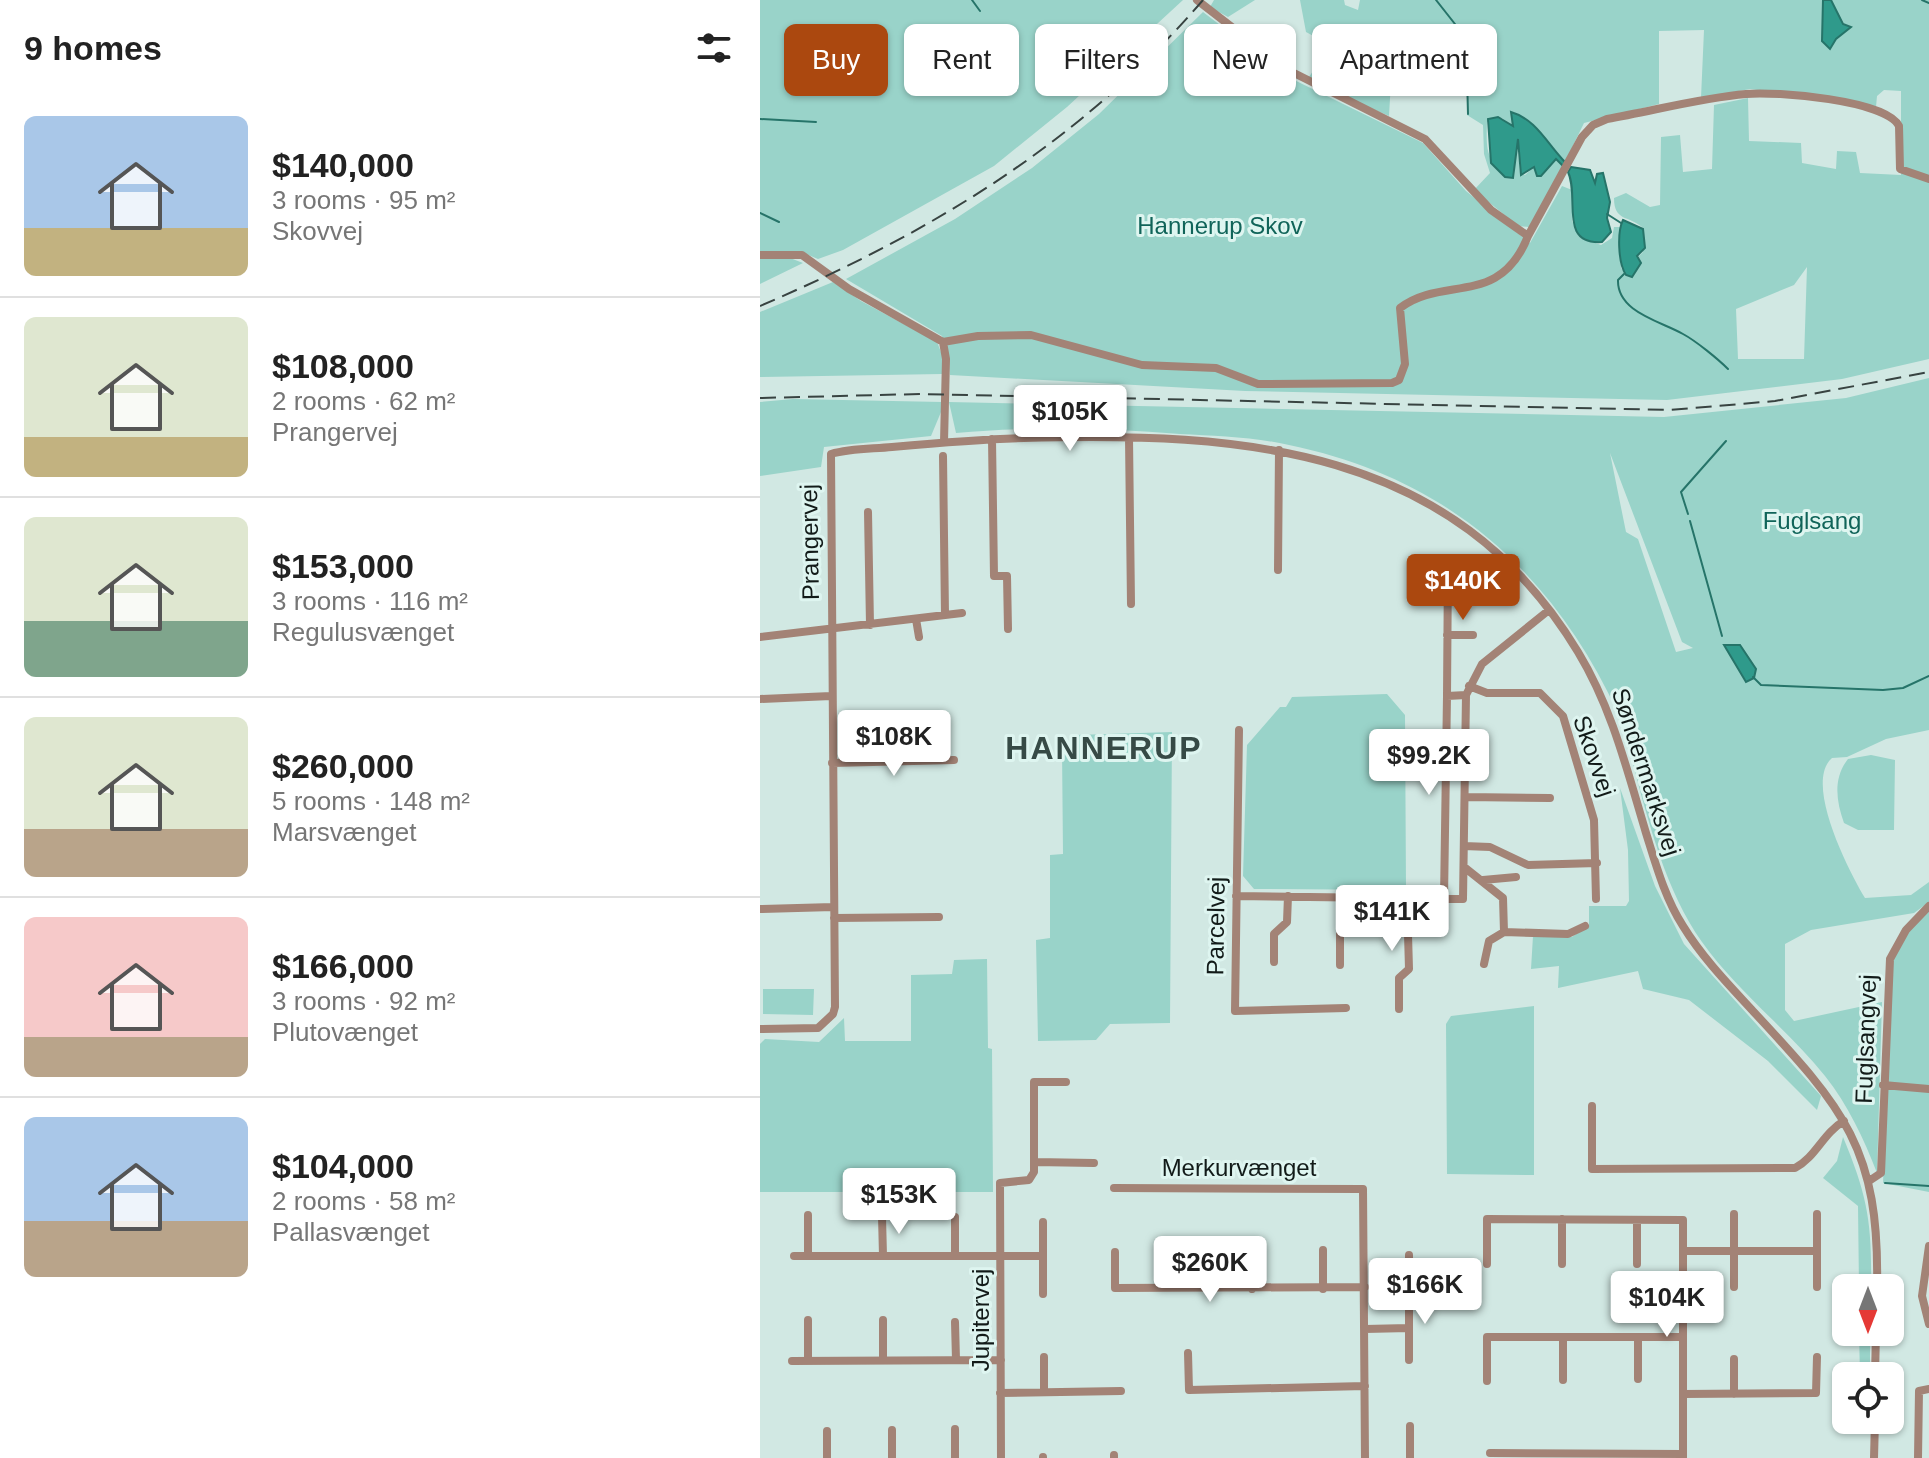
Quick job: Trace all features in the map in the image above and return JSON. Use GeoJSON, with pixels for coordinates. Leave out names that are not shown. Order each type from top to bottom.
{"type":"FeatureCollection","features":[{"type":"Feature","properties":{"kind":"street"},"geometry":{"type":"LineString","coordinates":[[1197,0],[1298,77],[1339,99],[1400,124],[1425,139],[1491,210],[1528,236]]}},
{"type":"Feature","properties":{"kind":"street"},"geometry":{"type":"LineString","coordinates":[[760,255],[792,254],[808,259],[849,289],[943,342],[978,336],[1031,335],[1142,365],[1217,368],[1258,384],[1392,383],[1403,375],[1405,364],[1400,308],[1414,300],[1499,276],[1515,262],[1582,137],[1593,125],[1607,119],[1746,94],[1837,101],[1888,115],[1899,126],[1900,169],[1929,179]]}},
{"type":"Feature","properties":{"kind":"street"},"geometry":{"type":"LineString","coordinates":[[943,342],[944,442]]}},
{"type":"Feature","properties":{"kind":"street"},"geometry":{"type":"LineString","coordinates":[[1129,438],[1131,604]]}},
{"type":"Feature","properties":{"kind":"street","name":"Søndermarksvej"},"geometry":{"type":"LineString","coordinates":[[831,454],[992,439],[1129,438],[1279,450],[1385,479],[1421,500],[1495,553],[1549,610],[1576,648],[1608,711],[1661,880],[1680,922],[1707,961],[1817,1079],[1844,1121],[1869,1181],[1877,1238],[1877,1274]]}},
{"type":"Feature","properties":{"kind":"street"},"geometry":{"type":"LineString","coordinates":[[992,439],[994,576],[1007,576],[1008,629]]}},
{"type":"Feature","properties":{"kind":"street"},"geometry":{"type":"LineString","coordinates":[[1278,570],[1279,450]]}},
{"type":"Feature","properties":{"kind":"street","name":"Prangervej"},"geometry":{"type":"LineString","coordinates":[[760,1029],[813,1030],[833,1014],[831,454]]}},
{"type":"Feature","properties":{"kind":"street"},"geometry":{"type":"LineString","coordinates":[[940,462],[945,615]]}},
{"type":"Feature","properties":{"kind":"street"},"geometry":{"type":"LineString","coordinates":[[868,512],[870,625]]}},
{"type":"Feature","properties":{"kind":"street"},"geometry":{"type":"LineString","coordinates":[[1444,899],[1448,562]]}},
{"type":"Feature","properties":{"kind":"street"},"geometry":{"type":"LineString","coordinates":[[1448,594],[1478,592]]}},
{"type":"Feature","properties":{"kind":"street"},"geometry":{"type":"LineString","coordinates":[[1236,896],[1463,899],[1467,691],[1482,664],[1549,610]]}},
{"type":"Feature","properties":{"kind":"street"},"geometry":{"type":"LineString","coordinates":[[831,629],[962,613]]}},
{"type":"Feature","properties":{"kind":"street"},"geometry":{"type":"LineString","coordinates":[[916,619],[919,637]]}},
{"type":"Feature","properties":{"kind":"street","name":"Prangervej"},"geometry":{"type":"LineString","coordinates":[[760,637],[831,629]]}},
{"type":"Feature","properties":{"kind":"street"},"geometry":{"type":"LineString","coordinates":[[1447,635],[1473,635]]}},
{"type":"Feature","properties":{"kind":"street","name":"Skovvej"},"geometry":{"type":"LineString","coordinates":[[1447,696],[1467,691],[1540,693],[1563,716],[1594,820],[1596,899]]}},
{"type":"Feature","properties":{"kind":"street"},"geometry":{"type":"LineString","coordinates":[[760,699],[831,696]]}},
{"type":"Feature","properties":{"kind":"street","name":"Parcelvej"},"geometry":{"type":"LineString","coordinates":[[1239,730],[1235,1011],[1346,1008]]}},
{"type":"Feature","properties":{"kind":"street"},"geometry":{"type":"LineString","coordinates":[[832,763],[954,760]]}},
{"type":"Feature","properties":{"kind":"street"},"geometry":{"type":"LineString","coordinates":[[1465,797],[1550,798]]}},
{"type":"Feature","properties":{"kind":"street"},"geometry":{"type":"LineString","coordinates":[[1464,846],[1490,847],[1528,865],[1597,863]]}},
{"type":"Feature","properties":{"kind":"street"},"geometry":{"type":"LineString","coordinates":[[1464,867],[1503,898],[1504,932]]}},
{"type":"Feature","properties":{"kind":"street"},"geometry":{"type":"LineString","coordinates":[[1483,880],[1516,877]]}},
{"type":"Feature","properties":{"kind":"street"},"geometry":{"type":"LineString","coordinates":[[1274,962],[1274,934],[1287,922],[1288,896]]}},
{"type":"Feature","properties":{"kind":"street"},"geometry":{"type":"LineString","coordinates":[[1340,965],[1340,934],[1354,922],[1354,897]]}},
{"type":"Feature","properties":{"kind":"street"},"geometry":{"type":"LineString","coordinates":[[1399,1009],[1399,978],[1409,969],[1408,934],[1399,926],[1400,898]]}},
{"type":"Feature","properties":{"kind":"street","name":"Fuglsangvej"},"geometry":{"type":"LineString","coordinates":[[1869,1181],[1881,1173],[1890,959],[1906,930],[1929,906]]}},
{"type":"Feature","properties":{"kind":"street"},"geometry":{"type":"LineString","coordinates":[[760,909],[833,907]]}},
{"type":"Feature","properties":{"kind":"street"},"geometry":{"type":"LineString","coordinates":[[834,918],[939,917]]}},
{"type":"Feature","properties":{"kind":"street"},"geometry":{"type":"LineString","coordinates":[[1484,964],[1489,941],[1504,932],[1568,934],[1585,926]]}},
{"type":"Feature","properties":{"kind":"street"},"geometry":{"type":"LineString","coordinates":[[1066,1082],[1034,1082],[1035,1162],[1094,1163]]}},
{"type":"Feature","properties":{"kind":"street"},"geometry":{"type":"LineString","coordinates":[[1883,1085],[1929,1089]]}},
{"type":"Feature","properties":{"kind":"street"},"geometry":{"type":"LineString","coordinates":[[1592,1106],[1592,1169],[1795,1168],[1811,1156],[1823,1136],[1844,1121]]}},
{"type":"Feature","properties":{"kind":"street","name":"Jupitervej"},"geometry":{"type":"LineString","coordinates":[[1001,1458],[1000,1183],[1029,1180],[1035,1162]]}},
{"type":"Feature","properties":{"kind":"street","name":"Merkurvænget"},"geometry":{"type":"LineString","coordinates":[[1114,1188],[1363,1189],[1365,1287]]}},
{"type":"Feature","properties":{"kind":"street"},"geometry":{"type":"LineString","coordinates":[[1734,1214],[1734,1287]]}},
{"type":"Feature","properties":{"kind":"street"},"geometry":{"type":"LineString","coordinates":[[1817,1214],[1817,1287]]}},
{"type":"Feature","properties":{"kind":"street"},"geometry":{"type":"LineString","coordinates":[[808,1215],[808,1256]]}},
{"type":"Feature","properties":{"kind":"street"},"geometry":{"type":"LineString","coordinates":[[882,1216],[883,1256]]}},
{"type":"Feature","properties":{"kind":"street"},"geometry":{"type":"LineString","coordinates":[[955,1217],[955,1256]]}},
{"type":"Feature","properties":{"kind":"street"},"geometry":{"type":"LineString","coordinates":[[1487,1264],[1487,1219],[1683,1220],[1683,1456],[1490,1453]]}},
{"type":"Feature","properties":{"kind":"street"},"geometry":{"type":"LineString","coordinates":[[1562,1219],[1562,1264]]}},
{"type":"Feature","properties":{"kind":"street"},"geometry":{"type":"LineString","coordinates":[[1637,1220],[1637,1264]]}},
{"type":"Feature","properties":{"kind":"street"},"geometry":{"type":"LineString","coordinates":[[1043,1222],[1043,1294]]}},
{"type":"Feature","properties":{"kind":"street"},"geometry":{"type":"LineString","coordinates":[[1929,1246],[1922,1296],[1929,1324]]}},
{"type":"Feature","properties":{"kind":"street"},"geometry":{"type":"LineString","coordinates":[[1323,1250],[1323,1289]]}},
{"type":"Feature","properties":{"kind":"street"},"geometry":{"type":"LineString","coordinates":[[1183,1287],[1184,1251]]}},
{"type":"Feature","properties":{"kind":"street"},"geometry":{"type":"LineString","coordinates":[[1683,1251],[1817,1251]]}},
{"type":"Feature","properties":{"kind":"street"},"geometry":{"type":"LineString","coordinates":[[1115,1252],[1115,1288],[1365,1287],[1365,1458]]}},
{"type":"Feature","properties":{"kind":"street"},"geometry":{"type":"LineString","coordinates":[[1252,1253],[1252,1289]]}},
{"type":"Feature","properties":{"kind":"street"},"geometry":{"type":"LineString","coordinates":[[1409,1255],[1409,1360]]}},
{"type":"Feature","properties":{"kind":"street"},"geometry":{"type":"LineString","coordinates":[[794,1256],[1043,1256]]}},
{"type":"Feature","properties":{"kind":"street"},"geometry":{"type":"LineString","coordinates":[[808,1320],[808,1361]]}},
{"type":"Feature","properties":{"kind":"street"},"geometry":{"type":"LineString","coordinates":[[883,1320],[883,1360]]}},
{"type":"Feature","properties":{"kind":"street"},"geometry":{"type":"LineString","coordinates":[[955,1322],[956,1360]]}},
{"type":"Feature","properties":{"kind":"street"},"geometry":{"type":"LineString","coordinates":[[1365,1329],[1409,1328]]}},
{"type":"Feature","properties":{"kind":"street"},"geometry":{"type":"LineString","coordinates":[[1487,1381],[1487,1337],[1683,1337]]}},
{"type":"Feature","properties":{"kind":"street"},"geometry":{"type":"LineString","coordinates":[[1563,1337],[1563,1380]]}},
{"type":"Feature","properties":{"kind":"street"},"geometry":{"type":"LineString","coordinates":[[1638,1337],[1638,1379]]}},
{"type":"Feature","properties":{"kind":"street"},"geometry":{"type":"LineString","coordinates":[[1188,1353],[1189,1390],[1365,1386]]}},
{"type":"Feature","properties":{"kind":"street"},"geometry":{"type":"LineString","coordinates":[[1044,1357],[1044,1392]]}},
{"type":"Feature","properties":{"kind":"street"},"geometry":{"type":"LineString","coordinates":[[1683,1394],[1816,1393],[1817,1357]]}},
{"type":"Feature","properties":{"kind":"street"},"geometry":{"type":"LineString","coordinates":[[1734,1359],[1734,1394]]}},
{"type":"Feature","properties":{"kind":"street"},"geometry":{"type":"LineString","coordinates":[[792,1361],[1001,1360]]}},
{"type":"Feature","properties":{"kind":"street"},"geometry":{"type":"LineString","coordinates":[[1918,1458],[1919,1391],[1929,1389]]}},
{"type":"Feature","properties":{"kind":"street"},"geometry":{"type":"LineString","coordinates":[[1000,1393],[1121,1391]]}},
{"type":"Feature","properties":{"kind":"street"},"geometry":{"type":"LineString","coordinates":[[1410,1426],[1410,1458]]}},
{"type":"Feature","properties":{"kind":"street"},"geometry":{"type":"LineString","coordinates":[[955,1429],[955,1458]]}},
{"type":"Feature","properties":{"kind":"street"},"geometry":{"type":"LineString","coordinates":[[892,1430],[892,1458]]}},
{"type":"Feature","properties":{"kind":"street"},"geometry":{"type":"LineString","coordinates":[[827,1431],[827,1458]]}},
{"type":"Feature","properties":{"kind":"street"},"geometry":{"type":"LineString","coordinates":[[1874,1458],[1875,1434]]}},
{"type":"Feature","properties":{"kind":"green space"},"geometry":{"type":"Polygon","coordinates":[[[760,0],[1183,0],[1157,24],[1035,24],[1035,96],[1079,96],[1067,107],[994,166],[843,250],[818,259],[799,251],[760,253],[760,0]]]}},
{"type":"Feature","properties":{"kind":"green space"},"geometry":{"type":"Polygon","coordinates":[[[1214,0],[1255,0],[1228,17],[1210,7],[1214,0]]]}},
{"type":"Feature","properties":{"kind":"green space","name":"Hannerup Skov"},"geometry":{"type":"Polygon","coordinates":[[[1300,0],[1344,0],[1345,5],[1358,10],[1360,0],[1929,0],[1929,359],[1842,379],[1667,400],[1245,391],[950,375],[949,358],[942,336],[846,279],[955,219],[1032,168],[1117,96],[1168,96],[1168,46],[1184,31],[1184,96],[1296,96],[1296,81],[1312,89],[1312,96],[1327,96],[1423,143],[1466,191],[1530,243],[1562,186],[1572,190],[1572,221],[1581,238],[1601,245],[1612,238],[1614,227],[1620,227],[1621,268],[1627,276],[1632,277],[1641,264],[1637,258],[1643,252],[1643,228],[1619,215],[1614,198],[1626,193],[1650,207],[1660,205],[1661,137],[1680,135],[1683,172],[1712,169],[1714,105],[1748,98],[1749,141],[1801,143],[1802,163],[1836,169],[1837,151],[1856,152],[1860,173],[1901,175],[1901,91],[1884,90],[1877,96],[1876,107],[1750,89],[1701,98],[1704,30],[1659,31],[1659,104],[1584,123],[1565,162],[1536,127],[1521,116],[1513,112],[1513,126],[1502,118],[1487,122],[1490,156],[1514,177],[1517,139],[1520,173],[1525,175],[1534,167],[1539,177],[1556,159],[1563,166],[1529,227],[1518,226],[1474,190],[1490,173],[1484,154],[1483,125],[1467,115],[1467,96],[1497,96],[1497,24],[1312,24],[1312,35],[1306,32],[1300,0]],[[1807,267],[1794,285],[1736,309],[1738,359],[1804,359],[1807,267]]]}},
{"type":"Feature","properties":{"kind":"green space"},"geometry":{"type":"Polygon","coordinates":[[[1203,12],[1219,24],[1191,24],[1203,12]]]}},
{"type":"Feature","properties":{"kind":"green space"},"geometry":{"type":"Polygon","coordinates":[[[1343,96],[1390,96],[1389,116],[1343,96]]]}},
{"type":"Feature","properties":{"kind":"green space"},"geometry":{"type":"Polygon","coordinates":[[[790,258],[803,263],[760,284],[760,259],[790,258]]]}},
{"type":"Feature","properties":{"kind":"green space"},"geometry":{"type":"Polygon","coordinates":[[[833,282],[861,301],[937,342],[943,357],[942,374],[760,377],[760,312],[833,282]]]}},
{"type":"Feature","properties":{"kind":"green space","name":"Fuglsang"},"geometry":{"type":"Polygon","coordinates":[[[1929,378],[1929,730],[1886,739],[1847,757],[1832,758],[1824,770],[1826,807],[1840,849],[1865,898],[1911,895],[1929,882],[1929,902],[1914,913],[1811,930],[1785,944],[1785,1010],[1794,1021],[1882,1002],[1877,1173],[1855,1123],[1833,1087],[1716,960],[1686,917],[1652,831],[1618,713],[1561,615],[1526,574],[1487,537],[1444,506],[1397,480],[1345,460],[1289,445],[1235,437],[1096,429],[956,433],[949,402],[1664,417],[1846,398],[1929,378]],[[1610,453],[1626,532],[1638,539],[1676,652],[1693,648],[1682,642],[1610,453]]]}},
{"type":"Feature","properties":{"kind":"green space"},"geometry":{"type":"Polygon","coordinates":[[[793,399],[942,402],[931,436],[824,447],[821,467],[760,476],[760,402],[793,399]]]}},
{"type":"Feature","properties":{"kind":"green space"},"geometry":{"type":"Polygon","coordinates":[[[1387,694],[1405,715],[1406,890],[1254,889],[1243,876],[1247,745],[1280,707],[1286,707],[1292,697],[1387,694]]]}},
{"type":"Feature","properties":{"kind":"green space"},"geometry":{"type":"Polygon","coordinates":[[[1172,732],[1170,1023],[1110,1024],[1096,1040],[1038,1041],[1036,940],[1050,938],[1050,855],[1063,854],[1062,747],[1075,746],[1075,735],[1172,732]]]}},
{"type":"Feature","properties":{"kind":"green space"},"geometry":{"type":"Polygon","coordinates":[[[1871,755],[1895,760],[1894,830],[1858,830],[1844,823],[1841,815],[1837,790],[1843,766],[1848,759],[1871,755]]]}},
{"type":"Feature","properties":{"kind":"green space"},"geometry":{"type":"Polygon","coordinates":[[[1620,788],[1655,886],[1684,944],[1821,1096],[1817,1110],[1768,1061],[1689,1000],[1643,989],[1638,971],[1558,988],[1559,966],[1531,969],[1533,936],[1572,937],[1589,925],[1589,906],[1626,906],[1629,901],[1628,850],[1620,788]]]}},
{"type":"Feature","properties":{"kind":"green space"},"geometry":{"type":"Polygon","coordinates":[[[1929,911],[1929,1192],[1883,1183],[1893,960],[1906,934],[1929,911]]]}},
{"type":"Feature","properties":{"kind":"green space"},"geometry":{"type":"Polygon","coordinates":[[[987,959],[988,1048],[992,1049],[993,1192],[760,1192],[760,1044],[765,1039],[819,1042],[844,1018],[845,1041],[911,1041],[911,975],[952,974],[954,960],[987,959]]]}},
{"type":"Feature","properties":{"kind":"green space"},"geometry":{"type":"Polygon","coordinates":[[[763,989],[814,989],[813,1015],[763,1014],[763,989]]]}},
{"type":"Feature","properties":{"kind":"green space"},"geometry":{"type":"Polygon","coordinates":[[[1534,1006],[1534,1175],[1447,1174],[1446,1024],[1451,1016],[1534,1006]]]}},
{"type":"Feature","properties":{"kind":"green space"},"geometry":{"type":"Polygon","coordinates":[[[1843,1137],[1867,1211],[1871,1274],[1859,1274],[1858,1206],[1823,1178],[1837,1161],[1843,1137]]]}},
{"type":"Feature","properties":{"kind":"green space"},"geometry":{"type":"Polygon","coordinates":[[[1859,1346],[1870,1346],[1870,1362],[1860,1362],[1859,1346]]]}},
{"type":"Feature","properties":{"kind":"shaded area"},"geometry":{"type":"Polygon","coordinates":[[[1823,0],[1831,0],[1843,24],[1851,27],[1836,39],[1830,49],[1822,41],[1823,0]]]}},
{"type":"Feature","properties":{"kind":"shaded area"},"geometry":{"type":"Polygon","coordinates":[[[1511,112],[1535,126],[1565,162],[1563,166],[1556,159],[1541,176],[1537,176],[1534,167],[1521,175],[1518,139],[1513,178],[1505,177],[1491,163],[1488,119],[1498,117],[1513,126],[1511,112]]]}},
{"type":"Feature","properties":{"kind":"shaded area"},"geometry":{"type":"Polygon","coordinates":[[[1571,167],[1590,170],[1595,183],[1597,174],[1603,173],[1610,202],[1607,218],[1611,232],[1602,242],[1588,241],[1575,228],[1568,172],[1571,167]]]}},
{"type":"Feature","properties":{"kind":"shaded area"},"geometry":{"type":"Polygon","coordinates":[[[1623,220],[1643,229],[1645,248],[1637,256],[1641,263],[1632,277],[1623,270],[1620,255],[1623,220]]]}},
{"type":"Feature","properties":{"kind":"shaded area"},"geometry":{"type":"Polygon","coordinates":[[[1724,645],[1740,645],[1756,669],[1754,678],[1746,682],[1724,645]]]}},
{"type":"Feature","properties":{"kind":"waterway"},"geometry":{"type":"LineString","coordinates":[[972,0],[980,11]]}},
{"type":"Feature","properties":{"kind":"waterway"},"geometry":{"type":"LineString","coordinates":[[1436,0],[1466,38],[1468,114]]}},
{"type":"Feature","properties":{"kind":"waterway"},"geometry":{"type":"LineString","coordinates":[[1922,0],[1929,3]]}},
{"type":"Feature","properties":{"kind":"waterway"},"geometry":{"type":"LineString","coordinates":[[760,119],[816,122]]}},
{"type":"Feature","properties":{"kind":"waterway"},"geometry":{"type":"LineString","coordinates":[[760,213],[779,222]]}},
{"type":"Feature","properties":{"kind":"waterway"},"geometry":{"type":"LineString","coordinates":[[1607,214],[1621,223]]}},
{"type":"Feature","properties":{"kind":"waterway"},"geometry":{"type":"LineString","coordinates":[[1624,274],[1618,280],[1620,291],[1632,308],[1688,337],[1728,369]]}},
{"type":"Feature","properties":{"kind":"waterway"},"geometry":{"type":"LineString","coordinates":[[1688,514],[1681,492],[1726,441]]}},
{"type":"Feature","properties":{"kind":"waterway"},"geometry":{"type":"LineString","coordinates":[[1690,521],[1722,636]]}},
{"type":"Feature","properties":{"kind":"waterway"},"geometry":{"type":"LineString","coordinates":[[1753,677],[1761,685],[1883,690],[1903,688],[1929,676]]}},
{"type":"Feature","properties":{"kind":"waterway"},"geometry":{"type":"LineString","coordinates":[[1885,1183],[1929,1186]]}},
{"type":"Feature","properties":{"kind":"railway"},"geometry":{"type":"LineString","coordinates":[[760,306],[884,247],[1000,179],[1054,141],[1106,98],[1203,0]]}},
{"type":"Feature","properties":{"kind":"railway"},"geometry":{"type":"LineString","coordinates":[[760,398],[921,394],[1670,410],[1775,401],[1929,372]]}},
{"type":"Feature","properties":{"kind":"district","name":"HANNERUP"},"geometry":{"type":"Point","coordinates":[1104,748]}}]}
